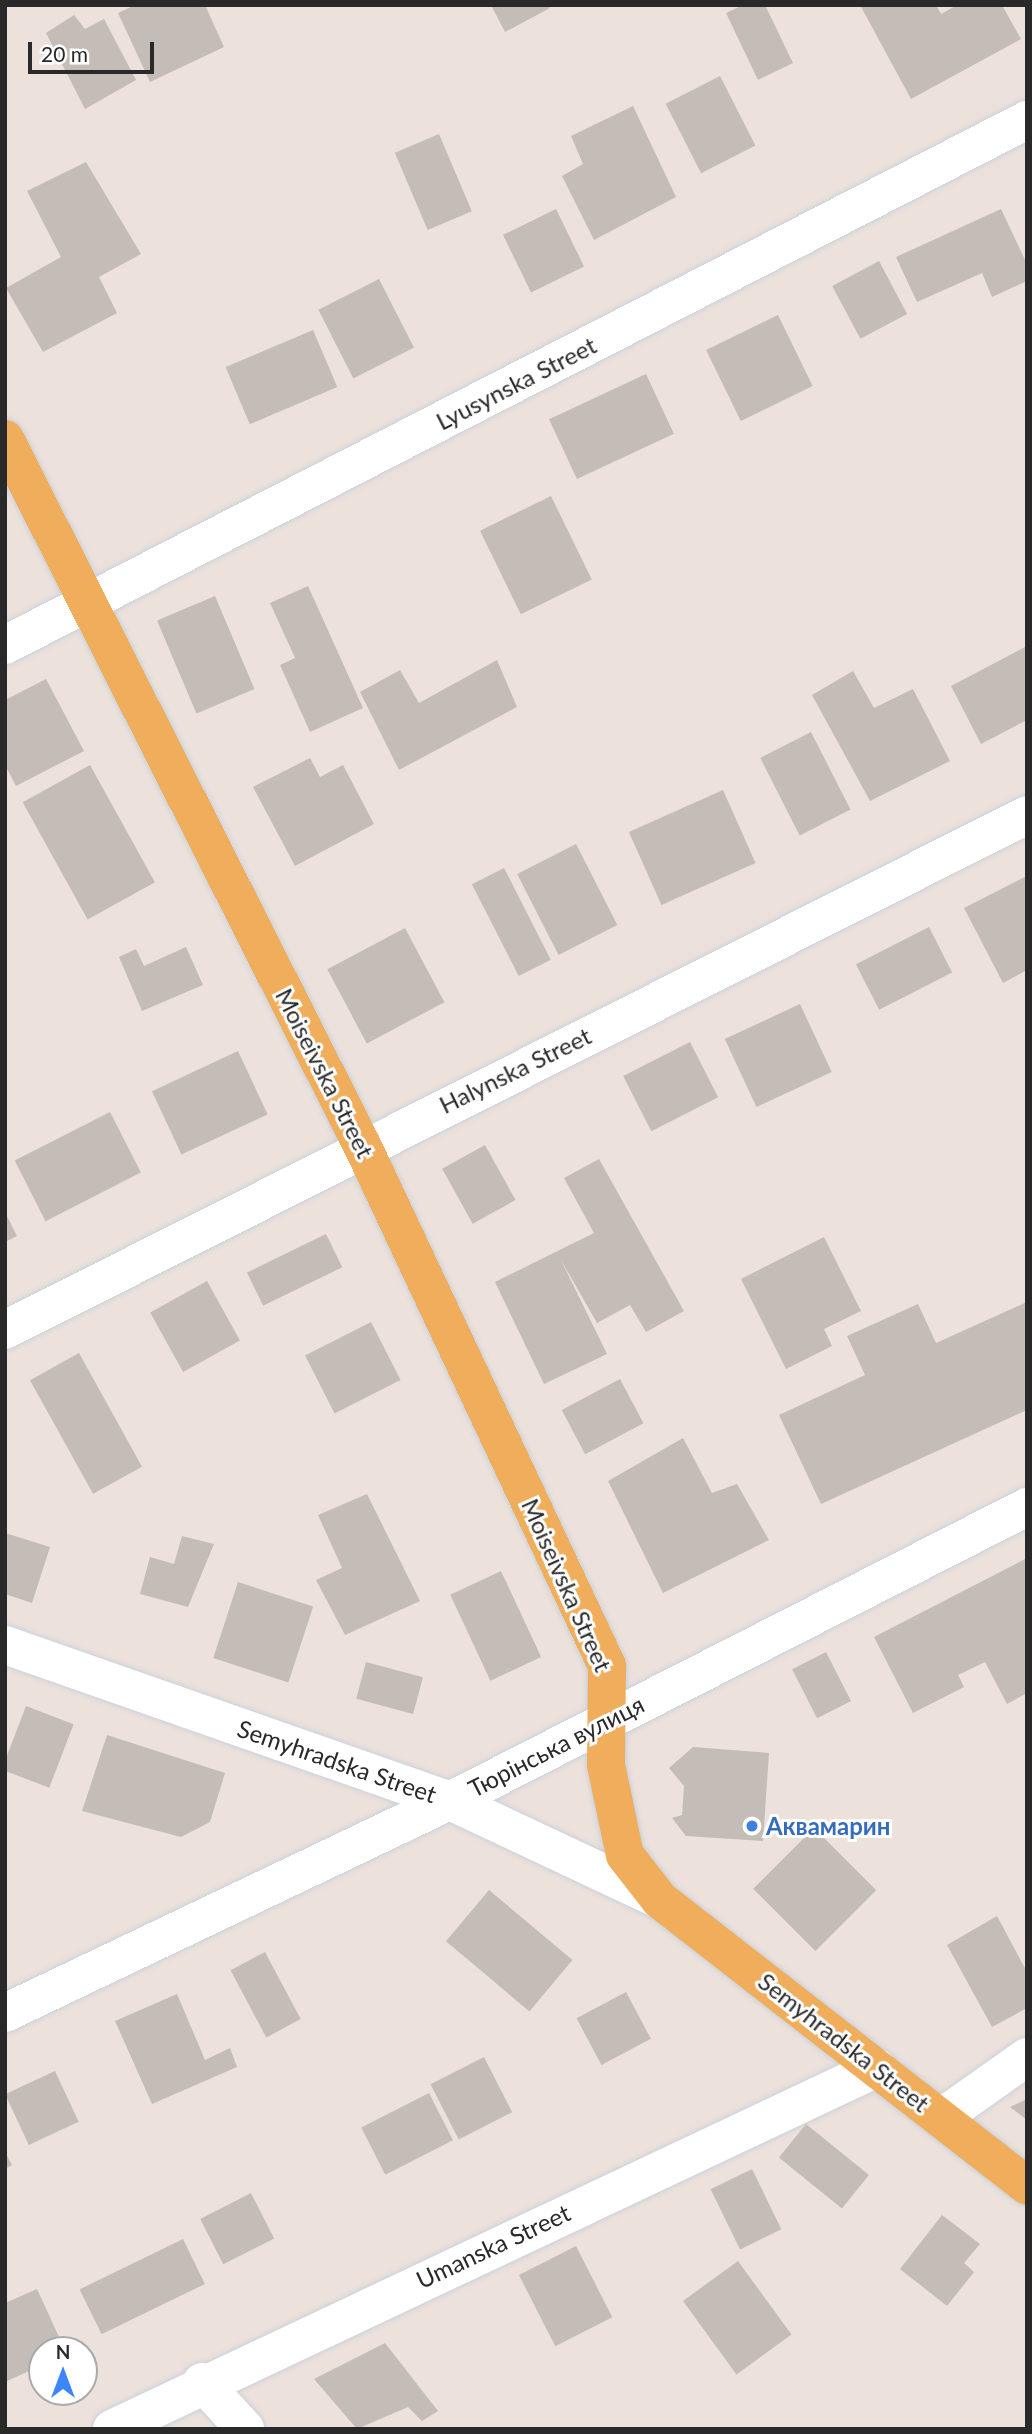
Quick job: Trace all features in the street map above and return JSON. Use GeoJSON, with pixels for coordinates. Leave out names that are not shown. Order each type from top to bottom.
{"type":"FeatureCollection","features":[{"type":"Feature","properties":{"kind":"main road","name":"Moiseivska Street"},"geometry":{"type":"LineString","coordinates":[[5,439],[85,605],[362,1145],[607,1665],[608,1718]]}},
{"type":"Feature","properties":{"kind":"main road","name":"Semyhradska Street"},"geometry":{"type":"LineString","coordinates":[[608,1718],[616,1834],[660,1899],[1027,2186]]}},
{"type":"Feature","properties":{"kind":"street","name":"Lyusynska Street"},"geometry":{"type":"LineString","coordinates":[[5,645],[1027,120]]}},
{"type":"Feature","properties":{"kind":"street","name":"Halynska Street"},"geometry":{"type":"LineString","coordinates":[[5,1330],[362,1145],[1027,814]]}},
{"type":"Feature","properties":{"kind":"street","name":"Тюрінська вулиця"},"geometry":{"type":"LineString","coordinates":[[5,2013],[450,1801],[608,1718],[1027,1507]]}},
{"type":"Feature","properties":{"kind":"street","name":"Semyhradska Street"},"geometry":{"type":"LineString","coordinates":[[5,1645],[450,1801],[660,1899]]}},
{"type":"Feature","properties":{"kind":"street"},"geometry":{"type":"LineString","coordinates":[[942,2117],[1027,2057]]}},
{"type":"Feature","properties":{"kind":"street","name":"Umanska Street"},"geometry":{"type":"LineString","coordinates":[[112,2429],[202,2382],[877,2068]]}},
{"type":"Feature","properties":{"kind":"street"},"geometry":{"type":"LineString","coordinates":[[202,2382],[246,2429]]}},
{"type":"Feature","properties":{"kind":"building"},"geometry":{"type":"Polygon","coordinates":[[[135,5],[205,5],[224,47],[150,82],[118,13],[135,5]]]}},
{"type":"Feature","properties":{"kind":"building"},"geometry":{"type":"Polygon","coordinates":[[[491,5],[548,5],[550,8],[505,32],[491,5]]]}},
{"type":"Feature","properties":{"kind":"building"},"geometry":{"type":"Polygon","coordinates":[[[743,5],[765,5],[793,63],[758,80],[726,13],[743,5]]]}},
{"type":"Feature","properties":{"kind":"building"},"geometry":{"type":"Polygon","coordinates":[[[860,5],[936,5],[941,14],[957,5],[1002,5],[1021,39],[911,99],[860,5]]]}},
{"type":"Feature","properties":{"kind":"building"},"geometry":{"type":"Polygon","coordinates":[[[74,15],[85,29],[104,19],[136,80],[85,109],[46,33],[74,15]]]}},
{"type":"Feature","properties":{"kind":"building"},"geometry":{"type":"Polygon","coordinates":[[[720,76],[755,145],[701,173],[666,104],[720,76]]]}},
{"type":"Feature","properties":{"kind":"building"},"geometry":{"type":"Polygon","coordinates":[[[633,106],[676,197],[594,240],[562,176],[583,164],[571,136],[633,106]]]}},
{"type":"Feature","properties":{"kind":"building"},"geometry":{"type":"Polygon","coordinates":[[[439,134],[472,211],[428,230],[395,153],[439,134]]]}},
{"type":"Feature","properties":{"kind":"building"},"geometry":{"type":"Polygon","coordinates":[[[86,162],[141,254],[99,277],[117,313],[43,352],[6,288],[61,257],[27,191],[86,162]]]}},
{"type":"Feature","properties":{"kind":"building"},"geometry":{"type":"Polygon","coordinates":[[[556,209],[584,267],[531,292],[503,235],[556,209]]]}},
{"type":"Feature","properties":{"kind":"building"},"geometry":{"type":"Polygon","coordinates":[[[1001,209],[1027,264],[1027,281],[992,297],[982,273],[917,302],[896,257],[1001,209]]]}},
{"type":"Feature","properties":{"kind":"building"},"geometry":{"type":"Polygon","coordinates":[[[879,261],[907,314],[860,339],[832,286],[879,261]]]}},
{"type":"Feature","properties":{"kind":"building"},"geometry":{"type":"Polygon","coordinates":[[[379,279],[414,348],[353,378],[318,310],[379,279]]]}},
{"type":"Feature","properties":{"kind":"building"},"geometry":{"type":"Polygon","coordinates":[[[778,315],[813,386],[741,421],[706,350],[778,315]]]}},
{"type":"Feature","properties":{"kind":"building"},"geometry":{"type":"Polygon","coordinates":[[[313,330],[337,387],[250,424],[226,367],[313,330]]]}},
{"type":"Feature","properties":{"kind":"building"},"geometry":{"type":"Polygon","coordinates":[[[646,374],[674,434],[577,479],[549,419],[646,374]]]}},
{"type":"Feature","properties":{"kind":"building"},"geometry":{"type":"Polygon","coordinates":[[[551,496],[592,580],[521,614],[480,531],[551,496]]]}},
{"type":"Feature","properties":{"kind":"building"},"geometry":{"type":"Polygon","coordinates":[[[308,586],[363,708],[310,732],[280,665],[295,658],[270,603],[308,586]]]}},
{"type":"Feature","properties":{"kind":"building"},"geometry":{"type":"Polygon","coordinates":[[[215,596],[254,689],[196,714],[157,621],[215,596]]]}},
{"type":"Feature","properties":{"kind":"building"},"geometry":{"type":"Polygon","coordinates":[[[1027,646],[1027,720],[981,744],[951,686],[1027,646]]]}},
{"type":"Feature","properties":{"kind":"building"},"geometry":{"type":"Polygon","coordinates":[[[497,660],[517,707],[399,770],[360,692],[400,670],[419,703],[497,660]]]}},
{"type":"Feature","properties":{"kind":"building"},"geometry":{"type":"Polygon","coordinates":[[[853,671],[874,708],[913,689],[950,761],[870,801],[812,695],[853,671]]]}},
{"type":"Feature","properties":{"kind":"building"},"geometry":{"type":"Polygon","coordinates":[[[46,679],[84,751],[16,786],[5,765],[5,700],[46,679]]]}},
{"type":"Feature","properties":{"kind":"building"},"geometry":{"type":"Polygon","coordinates":[[[811,732],[850,810],[800,835],[760,758],[811,732]]]}},
{"type":"Feature","properties":{"kind":"building"},"geometry":{"type":"Polygon","coordinates":[[[310,758],[320,777],[343,765],[374,824],[295,866],[253,787],[310,758]]]}},
{"type":"Feature","properties":{"kind":"building"},"geometry":{"type":"Polygon","coordinates":[[[90,765],[155,882],[88,920],[23,802],[90,765]]]}},
{"type":"Feature","properties":{"kind":"building"},"geometry":{"type":"Polygon","coordinates":[[[723,790],[756,863],[661,905],[629,832],[723,790]]]}},
{"type":"Feature","properties":{"kind":"building"},"geometry":{"type":"Polygon","coordinates":[[[576,844],[617,925],[559,955],[517,874],[576,844]]]}},
{"type":"Feature","properties":{"kind":"building"},"geometry":{"type":"Polygon","coordinates":[[[504,868],[551,960],[519,976],[472,884],[504,868]]]}},
{"type":"Feature","properties":{"kind":"building"},"geometry":{"type":"Polygon","coordinates":[[[1027,876],[1027,970],[1003,983],[964,908],[1027,876]]]}},
{"type":"Feature","properties":{"kind":"building"},"geometry":{"type":"Polygon","coordinates":[[[929,927],[952,972],[879,1010],[856,964],[929,927]]]}},
{"type":"Feature","properties":{"kind":"building"},"geometry":{"type":"Polygon","coordinates":[[[405,928],[444,1002],[367,1043],[327,969],[405,928]]]}},
{"type":"Feature","properties":{"kind":"building"},"geometry":{"type":"Polygon","coordinates":[[[186,947],[203,985],[142,1011],[119,957],[136,949],[144,966],[186,947]]]}},
{"type":"Feature","properties":{"kind":"building"},"geometry":{"type":"Polygon","coordinates":[[[800,1004],[832,1072],[756,1107],[725,1039],[800,1004]]]}},
{"type":"Feature","properties":{"kind":"building"},"geometry":{"type":"Polygon","coordinates":[[[690,1042],[718,1097],[651,1131],[623,1076],[690,1042]]]}},
{"type":"Feature","properties":{"kind":"building"},"geometry":{"type":"Polygon","coordinates":[[[238,1051],[268,1114],[181,1155],[152,1091],[238,1051]]]}},
{"type":"Feature","properties":{"kind":"building"},"geometry":{"type":"Polygon","coordinates":[[[110,1112],[141,1173],[46,1221],[15,1161],[110,1112]]]}},
{"type":"Feature","properties":{"kind":"building"},"geometry":{"type":"Polygon","coordinates":[[[485,1145],[516,1200],[473,1224],[442,1169],[485,1145]]]}},
{"type":"Feature","properties":{"kind":"building"},"geometry":{"type":"Polygon","coordinates":[[[599,1159],[684,1311],[646,1332],[630,1305],[597,1323],[561,1260],[607,1354],[544,1384],[495,1282],[594,1233],[564,1178],[599,1159]]]}},
{"type":"Feature","properties":{"kind":"building"},"geometry":{"type":"Polygon","coordinates":[[[5,1212],[17,1236],[5,1242],[5,1212]]]}},
{"type":"Feature","properties":{"kind":"building"},"geometry":{"type":"Polygon","coordinates":[[[326,1234],[342,1267],[263,1306],[247,1273],[326,1234]]]}},
{"type":"Feature","properties":{"kind":"building"},"geometry":{"type":"Polygon","coordinates":[[[824,1237],[861,1311],[824,1329],[832,1346],[786,1369],[741,1279],[824,1237]]]}},
{"type":"Feature","properties":{"kind":"building"},"geometry":{"type":"Polygon","coordinates":[[[207,1281],[240,1340],[183,1372],[150,1313],[207,1281]]]}},
{"type":"Feature","properties":{"kind":"building"},"geometry":{"type":"Polygon","coordinates":[[[1027,1302],[1027,1410],[821,1504],[779,1415],[865,1375],[847,1336],[918,1304],[936,1343],[1027,1302]]]}},
{"type":"Feature","properties":{"kind":"building"},"geometry":{"type":"Polygon","coordinates":[[[371,1322],[401,1380],[335,1414],[305,1356],[371,1322]]]}},
{"type":"Feature","properties":{"kind":"building"},"geometry":{"type":"Polygon","coordinates":[[[79,1353],[142,1467],[93,1494],[30,1380],[79,1353]]]}},
{"type":"Feature","properties":{"kind":"building"},"geometry":{"type":"Polygon","coordinates":[[[620,1379],[643,1423],[585,1454],[562,1410],[620,1379]]]}},
{"type":"Feature","properties":{"kind":"building"},"geometry":{"type":"Polygon","coordinates":[[[683,1438],[712,1493],[737,1484],[769,1540],[663,1593],[608,1481],[683,1438]]]}},
{"type":"Feature","properties":{"kind":"building"},"geometry":{"type":"Polygon","coordinates":[[[367,1494],[420,1601],[345,1635],[316,1580],[342,1568],[318,1515],[367,1494]]]}},
{"type":"Feature","properties":{"kind":"building"},"geometry":{"type":"Polygon","coordinates":[[[5,1533],[50,1547],[32,1603],[5,1594],[5,1533]]]}},
{"type":"Feature","properties":{"kind":"building"},"geometry":{"type":"Polygon","coordinates":[[[182,1536],[214,1544],[188,1607],[140,1594],[150,1557],[174,1564],[182,1536]]]}},
{"type":"Feature","properties":{"kind":"building"},"geometry":{"type":"Polygon","coordinates":[[[1027,1558],[1027,1693],[1007,1704],[985,1662],[958,1675],[964,1687],[913,1713],[874,1637],[1027,1558]]]}},
{"type":"Feature","properties":{"kind":"building"},"geometry":{"type":"Polygon","coordinates":[[[501,1571],[541,1657],[490,1681],[450,1595],[501,1571]]]}},
{"type":"Feature","properties":{"kind":"building"},"geometry":{"type":"Polygon","coordinates":[[[238,1582],[313,1606],[288,1682],[213,1658],[238,1582]]]}},
{"type":"Feature","properties":{"kind":"building"},"geometry":{"type":"Polygon","coordinates":[[[826,1652],[851,1701],[817,1718],[792,1669],[826,1652]]]}},
{"type":"Feature","properties":{"kind":"building"},"geometry":{"type":"Polygon","coordinates":[[[366,1662],[423,1677],[413,1714],[356,1699],[366,1662]]]}},
{"type":"Feature","properties":{"kind":"building"},"geometry":{"type":"Polygon","coordinates":[[[26,1706],[74,1724],[49,1788],[5,1771],[5,1761],[26,1706]]]}},
{"type":"Feature","properties":{"kind":"building"},"geometry":{"type":"Polygon","coordinates":[[[107,1735],[225,1773],[210,1822],[181,1837],[82,1811],[107,1735]]]}},
{"type":"Feature","properties":{"kind":"building"},"geometry":{"type":"Polygon","coordinates":[[[693,1747],[769,1753],[763,1841],[686,1836],[672,1818],[682,1815],[684,1786],[669,1768],[693,1747]]]}},
{"type":"Feature","properties":{"kind":"building"},"geometry":{"type":"Polygon","coordinates":[[[814,1828],[876,1890],[815,1951],[753,1889],[814,1828]]]}},
{"type":"Feature","properties":{"kind":"building"},"geometry":{"type":"Polygon","coordinates":[[[489,1890],[572,1960],[529,2011],[446,1941],[489,1890]]]}},
{"type":"Feature","properties":{"kind":"building"},"geometry":{"type":"Polygon","coordinates":[[[997,1916],[1027,1972],[1027,2008],[992,2027],[947,1945],[997,1916]]]}},
{"type":"Feature","properties":{"kind":"building"},"geometry":{"type":"Polygon","coordinates":[[[265,1952],[301,2019],[266,2037],[231,1970],[265,1952]]]}},
{"type":"Feature","properties":{"kind":"building"},"geometry":{"type":"Polygon","coordinates":[[[626,1992],[651,2039],[601,2065],[577,2018],[626,1992]]]}},
{"type":"Feature","properties":{"kind":"building"},"geometry":{"type":"Polygon","coordinates":[[[177,1994],[205,2060],[230,2048],[237,2067],[152,2104],[115,2021],[177,1994]]]}},
{"type":"Feature","properties":{"kind":"building"},"geometry":{"type":"Polygon","coordinates":[[[484,2057],[512,2112],[459,2139],[431,2084],[484,2057]]]}},
{"type":"Feature","properties":{"kind":"building"},"geometry":{"type":"Polygon","coordinates":[[[55,2071],[79,2122],[29,2145],[5,2094],[55,2071]]]}},
{"type":"Feature","properties":{"kind":"building"},"geometry":{"type":"Polygon","coordinates":[[[429,2093],[453,2140],[385,2175],[361,2128],[429,2093]]]}},
{"type":"Feature","properties":{"kind":"building"},"geometry":{"type":"Polygon","coordinates":[[[1027,2099],[1027,2120],[1010,2107],[1027,2099]]]}},
{"type":"Feature","properties":{"kind":"building"},"geometry":{"type":"Polygon","coordinates":[[[806,2124],[869,2175],[842,2208],[779,2157],[806,2124]]]}},
{"type":"Feature","properties":{"kind":"building"},"geometry":{"type":"Polygon","coordinates":[[[5,2152],[12,2165],[5,2169],[5,2152]]]}},
{"type":"Feature","properties":{"kind":"building"},"geometry":{"type":"Polygon","coordinates":[[[752,2169],[781,2229],[740,2249],[711,2189],[752,2169]]]}},
{"type":"Feature","properties":{"kind":"building"},"geometry":{"type":"Polygon","coordinates":[[[251,2193],[274,2238],[223,2264],[200,2219],[251,2193]]]}},
{"type":"Feature","properties":{"kind":"building"},"geometry":{"type":"Polygon","coordinates":[[[942,2215],[980,2244],[964,2263],[974,2272],[947,2306],[900,2269],[942,2215]]]}},
{"type":"Feature","properties":{"kind":"building"},"geometry":{"type":"Polygon","coordinates":[[[183,2239],[205,2284],[102,2334],[80,2289],[183,2239]]]}},
{"type":"Feature","properties":{"kind":"building"},"geometry":{"type":"Polygon","coordinates":[[[576,2246],[612,2317],[555,2346],[519,2275],[576,2246]]]}},
{"type":"Feature","properties":{"kind":"building"},"geometry":{"type":"Polygon","coordinates":[[[738,2261],[791,2335],[736,2375],[683,2301],[738,2261]]]}},
{"type":"Feature","properties":{"kind":"building"},"geometry":{"type":"Polygon","coordinates":[[[37,2289],[59,2336],[28,2336],[28,2371],[5,2382],[5,2303],[37,2289]]]}},
{"type":"Feature","properties":{"kind":"building"},"geometry":{"type":"Polygon","coordinates":[[[385,2343],[438,2411],[422,2421],[408,2407],[357,2429],[314,2379],[385,2343]]]}},
{"type":"Feature","properties":{"kind":"place","name":"Аквамарин"},"geometry":{"type":"Point","coordinates":[752,1826]}}]}
